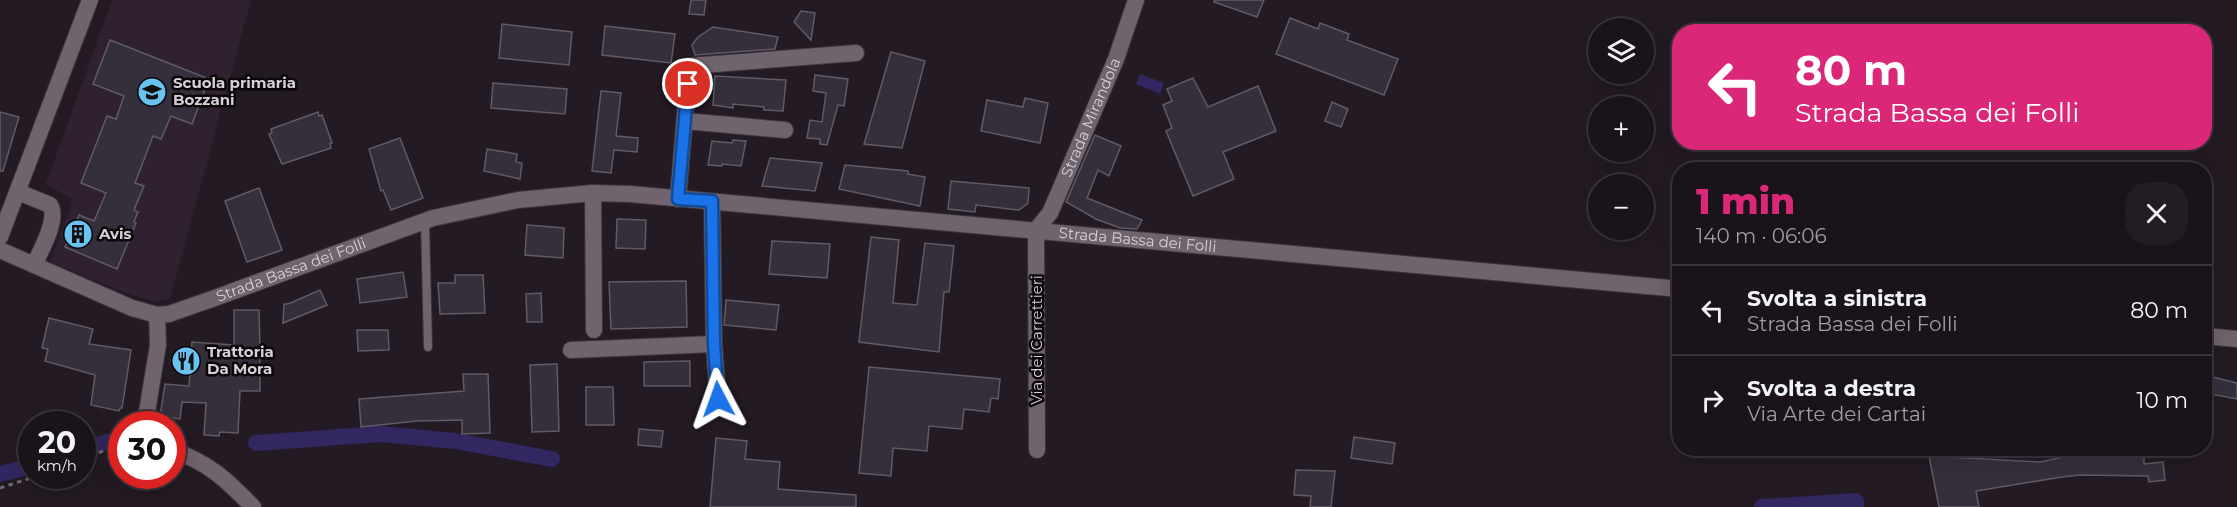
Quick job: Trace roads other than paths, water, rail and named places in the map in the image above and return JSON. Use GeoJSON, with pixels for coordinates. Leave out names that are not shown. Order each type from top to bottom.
{"type":"FeatureCollection","features":[{"type":"Feature","properties":{"kind":"street"},"geometry":{"type":"LineString","coordinates":[[0,237],[90,0]]}},
{"type":"Feature","properties":{"kind":"street","name":"Strada Mirandola"},"geometry":{"type":"LineString","coordinates":[[1036,230],[1050,213],[1116,59],[1136,0]]}},
{"type":"Feature","properties":{"kind":"street"},"geometry":{"type":"LineString","coordinates":[[678,199],[689,66],[856,53]]}},
{"type":"Feature","properties":{"kind":"street"},"geometry":{"type":"LineString","coordinates":[[685,121],[785,130]]}},
{"type":"Feature","properties":{"kind":"street"},"geometry":{"type":"LineString","coordinates":[[18,192],[53,208],[52,222],[34,265]]}},
{"type":"Feature","properties":{"kind":"street"},"geometry":{"type":"LineString","coordinates":[[593,193],[594,330]]}},
{"type":"Feature","properties":{"kind":"street","name":"Strada Bassa dei Folli"},"geometry":{"type":"LineString","coordinates":[[157,315],[169,314],[212,299],[424,221],[518,200],[593,193],[712,201],[1672,288]]}},
{"type":"Feature","properties":{"kind":"street"},"geometry":{"type":"LineString","coordinates":[[712,201],[714,344],[718,399]]}},
{"type":"Feature","properties":{"kind":"street","name":"Via dei Carrettieri"},"geometry":{"type":"LineString","coordinates":[[1036,230],[1037,450]]}},
{"type":"Feature","properties":{"kind":"street"},"geometry":{"type":"LineString","coordinates":[[0,250],[132,308],[157,315],[158,345],[147,411]]}},
{"type":"Feature","properties":{"kind":"street"},"geometry":{"type":"LineString","coordinates":[[2212,337],[2237,339]]}},
{"type":"Feature","properties":{"kind":"street"},"geometry":{"type":"LineString","coordinates":[[571,350],[714,344]]}},
{"type":"Feature","properties":{"kind":"street"},"geometry":{"type":"LineString","coordinates":[[186,456],[218,473],[254,507]]}},
{"type":"Feature","properties":{"kind":"lane"},"geometry":{"type":"LineString","coordinates":[[424,221],[428,347]]}},
{"type":"Feature","properties":{"kind":"waterway"},"geometry":{"type":"LineString","coordinates":[[256,443],[380,434],[455,441],[552,459]]}},
{"type":"Feature","properties":{"kind":"waterway"},"geometry":{"type":"LineString","coordinates":[[96,445],[108,442]]}},
{"type":"Feature","properties":{"kind":"waterway"},"geometry":{"type":"LineString","coordinates":[[0,474],[18,470]]}},
{"type":"Feature","properties":{"kind":"waterway"},"geometry":{"type":"LineString","coordinates":[[1762,507],[1856,501],[1856,507]]}},
{"type":"Feature","properties":{"kind":"place","name":"Scuola primaria Bozzani"},"geometry":{"type":"Point","coordinates":[152,92]}},
{"type":"Feature","properties":{"kind":"place","name":"Avis"},"geometry":{"type":"Point","coordinates":[78,234]}},
{"type":"Feature","properties":{"kind":"place","name":"Trattoria Da Mora"},"geometry":{"type":"Point","coordinates":[186,361]}}]}
